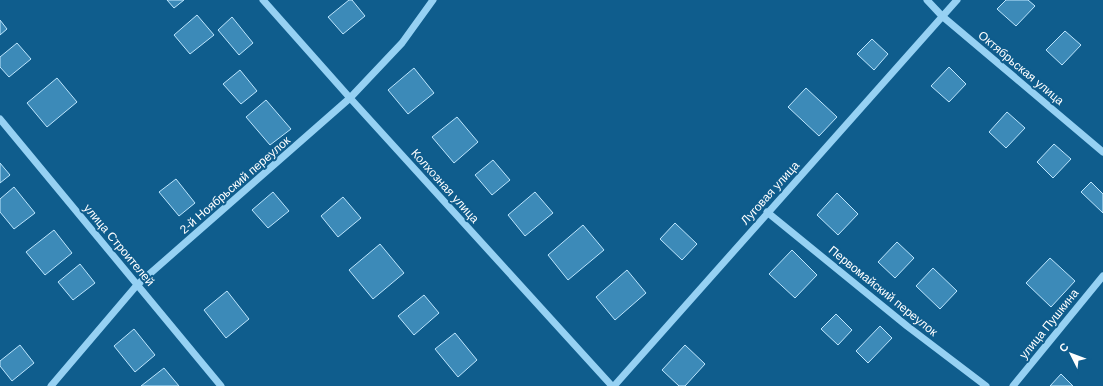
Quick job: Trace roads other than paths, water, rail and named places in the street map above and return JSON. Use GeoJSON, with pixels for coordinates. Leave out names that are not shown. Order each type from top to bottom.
{"type":"FeatureCollection","features":[{"type":"Feature","properties":{"kind":"street","name":"Колхозная улица"},"geometry":{"type":"LineString","coordinates":[[263,0],[350,98],[613,386]]}},
{"type":"Feature","properties":{"kind":"street","name":"2-й Ноябрьский переулок"},"geometry":{"type":"LineString","coordinates":[[51,386],[137,285],[350,98],[402,43],[433,0]]}},
{"type":"Feature","properties":{"kind":"street","name":"Октябрьская улица"},"geometry":{"type":"LineString","coordinates":[[927,0],[942,16],[1103,152]]}},
{"type":"Feature","properties":{"kind":"street","name":"Луговая улица"},"geometry":{"type":"LineString","coordinates":[[613,386],[942,16],[958,0]]}},
{"type":"Feature","properties":{"kind":"street","name":"улица Строителей"},"geometry":{"type":"LineString","coordinates":[[0,119],[221,386]]}},
{"type":"Feature","properties":{"kind":"street","name":"Первомайский переулок"},"geometry":{"type":"LineString","coordinates":[[767,212],[908,326],[986,386]]}},
{"type":"Feature","properties":{"kind":"street","name":"улица Пушкина"},"geometry":{"type":"LineString","coordinates":[[1013,386],[1103,276]]}}]}
